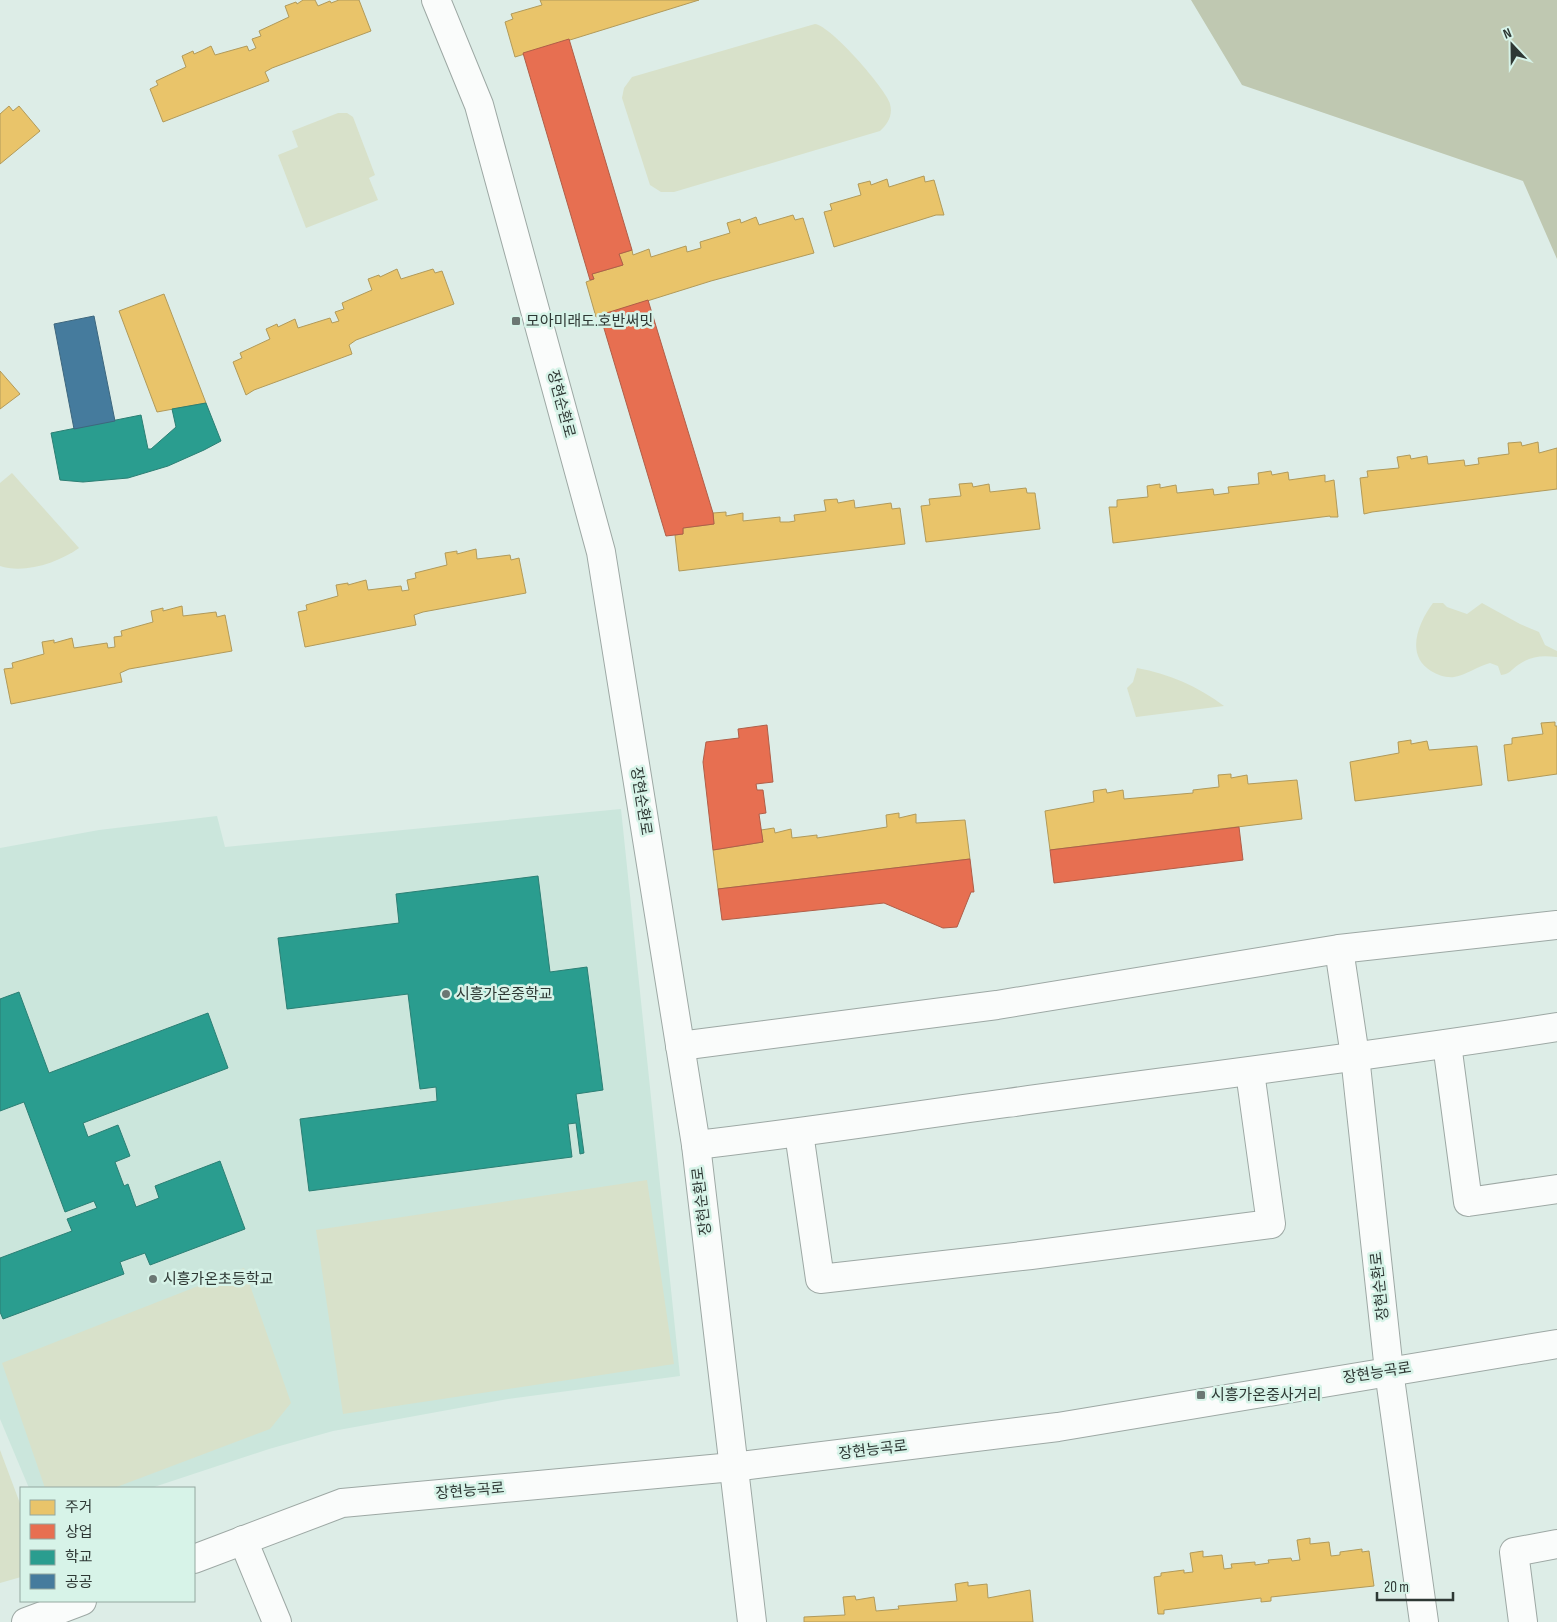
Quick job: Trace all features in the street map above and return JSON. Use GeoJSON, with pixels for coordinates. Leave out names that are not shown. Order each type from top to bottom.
{"type":"FeatureCollection","features":[{"type":"Feature","properties":{"kind":"street","name":"장현순환로"},"geometry":{"type":"LineString","coordinates":[[436,0],[479,105],[601,552],[696,1145],[752,1622]]}},
{"type":"Feature","properties":{"kind":"street"},"geometry":{"type":"LineString","coordinates":[[680,1046],[998,1005],[1339,949],[1557,925]]}},
{"type":"Feature","properties":{"kind":"street","name":"장현순환로"},"geometry":{"type":"LineString","coordinates":[[1339,949],[1355,1056],[1389,1371],[1424,1622]]}},
{"type":"Feature","properties":{"kind":"street"},"geometry":{"type":"LineString","coordinates":[[696,1145],[799,1134],[1007,1103],[1250,1072],[1447,1044],[1557,1026]]}},
{"type":"Feature","properties":{"kind":"street"},"geometry":{"type":"LineString","coordinates":[[1447,1044],[1468,1202],[1557,1189]]}},
{"type":"Feature","properties":{"kind":"street"},"geometry":{"type":"LineString","coordinates":[[799,1134],[820,1279],[1031,1255],[1270,1224],[1250,1072]]}},
{"type":"Feature","properties":{"kind":"street","name":"장현능곡로"},"geometry":{"type":"LineString","coordinates":[[195,1558],[342,1503],[733,1467],[1058,1427],[1557,1344]]}},
{"type":"Feature","properties":{"kind":"street"},"geometry":{"type":"LineString","coordinates":[[243,1540],[277,1622]]}},
{"type":"Feature","properties":{"kind":"street"},"geometry":{"type":"LineString","coordinates":[[1523,1622],[1514,1552],[1557,1544]]}},
{"type":"Feature","properties":{"kind":"street"},"geometry":{"type":"LineString","coordinates":[[26,1622],[79,1602]]}},
{"type":"Feature","properties":{"kind":"shaded area"},"geometry":{"type":"Polygon","coordinates":[[[1191,0],[1557,0],[1557,259],[1523,181],[1242,85],[1191,0]]]}},
{"type":"Feature","properties":{"kind":"shaded area"},"geometry":{"type":"Polygon","coordinates":[[[815,24],[823,27],[833,35],[857,59],[886,96],[891,112],[889,119],[880,131],[674,192],[661,192],[650,185],[622,98],[624,88],[632,77],[815,24]]]}},
{"type":"Feature","properties":{"kind":"shaded area"},"geometry":{"type":"Polygon","coordinates":[[[338,113],[347,113],[353,117],[375,175],[369,178],[378,200],[306,228],[278,155],[298,147],[292,131],[338,113]]]}},
{"type":"Feature","properties":{"kind":"shaded area"},"geometry":{"type":"Polygon","coordinates":[[[12,473],[79,548],[41,566],[20,569],[0,566],[0,483],[12,473]]]}},
{"type":"Feature","properties":{"kind":"shaded area"},"geometry":{"type":"Polygon","coordinates":[[[1433,603],[1443,603],[1447,607],[1467,614],[1482,603],[1539,632],[1545,645],[1557,651],[1557,657],[1541,656],[1532,658],[1508,673],[1501,675],[1498,666],[1490,663],[1454,677],[1436,674],[1423,664],[1416,648],[1419,629],[1433,603]]]}},
{"type":"Feature","properties":{"kind":"shaded area"},"geometry":{"type":"Polygon","coordinates":[[[1137,668],[1183,682],[1204,692],[1224,706],[1136,717],[1127,688],[1133,682],[1137,668]]]}},
{"type":"Feature","properties":{"kind":"shaded area"},"geometry":{"type":"Polygon","coordinates":[[[621,809],[680,1376],[508,1399],[333,1431],[269,1449],[154,1487],[29,1487],[0,1419],[0,848],[99,830],[217,816],[225,847],[621,809]]]}},
{"type":"Feature","properties":{"kind":"shaded area"},"geometry":{"type":"Polygon","coordinates":[[[647,1180],[674,1364],[343,1414],[316,1230],[647,1180]]]}},
{"type":"Feature","properties":{"kind":"shaded area"},"geometry":{"type":"Polygon","coordinates":[[[244,1268],[291,1403],[270,1429],[117,1487],[45,1487],[2,1363],[244,1268]]]}},
{"type":"Feature","properties":{"kind":"shaded area"},"geometry":{"type":"Polygon","coordinates":[[[0,1450],[20,1503],[20,1577],[0,1583],[0,1450]]]}},
{"type":"Feature","properties":{"kind":"building: 주거"},"geometry":{"type":"Polygon","coordinates":[[[303,0],[315,0],[318,6],[330,1],[331,3],[339,0],[359,0],[371,31],[272,68],[265,72],[269,81],[163,122],[150,89],[158,85],[156,81],[186,67],[182,56],[193,51],[194,54],[211,46],[215,55],[247,46],[249,51],[256,48],[252,39],[261,36],[259,31],[289,17],[285,6],[296,2],[297,4],[303,0]]]}},
{"type":"Feature","properties":{"kind":"building: 주거"},"geometry":{"type":"Polygon","coordinates":[[[540,0],[699,0],[515,57],[505,22],[513,19],[511,14],[542,5],[540,0]]]}},
{"type":"Feature","properties":{"kind":"building: 주거"},"geometry":{"type":"Polygon","coordinates":[[[9,106],[13,111],[19,106],[40,131],[0,164],[0,114],[9,106]]]}},
{"type":"Feature","properties":{"kind":"building: 주거"},"geometry":{"type":"Polygon","coordinates":[[[924,176],[925,182],[934,180],[944,215],[936,215],[834,247],[824,212],[832,210],[830,204],[861,195],[858,184],[870,181],[871,185],[887,179],[889,187],[924,176]]]}},
{"type":"Feature","properties":{"kind":"building: 주거"},"geometry":{"type":"Polygon","coordinates":[[[793,215],[795,220],[803,218],[814,253],[711,281],[596,317],[586,282],[594,279],[592,274],[623,265],[619,254],[632,250],[633,255],[649,249],[651,257],[686,246],[687,252],[701,248],[700,242],[730,233],[727,223],[740,219],[741,223],[756,217],[759,225],[793,215]]]}},
{"type":"Feature","properties":{"kind":"building: 주거"},"geometry":{"type":"Polygon","coordinates":[[[397,269],[401,279],[433,269],[435,273],[442,271],[454,304],[356,340],[349,345],[352,354],[254,390],[246,395],[233,362],[242,358],[240,353],[270,339],[266,329],[277,324],[278,327],[295,319],[298,328],[330,318],[332,323],[339,321],[335,312],[344,309],[342,303],[372,290],[368,279],[379,275],[380,277],[397,269]]]}},
{"type":"Feature","properties":{"kind":"building: 주거"},"geometry":{"type":"Polygon","coordinates":[[[164,294],[206,403],[157,412],[119,311],[164,294]]]}},
{"type":"Feature","properties":{"kind":"building: 주거"},"geometry":{"type":"Polygon","coordinates":[[[0,371],[20,394],[0,409],[0,371]]]}},
{"type":"Feature","properties":{"kind":"building: 주거"},"geometry":{"type":"Polygon","coordinates":[[[1521,442],[1522,446],[1538,442],[1539,453],[1557,448],[1557,489],[1364,514],[1360,478],[1368,477],[1367,471],[1399,468],[1397,457],[1410,455],[1411,459],[1427,456],[1428,464],[1464,460],[1465,466],[1479,464],[1478,458],[1509,454],[1508,443],[1521,442]]]}},
{"type":"Feature","properties":{"kind":"building: 주거"},"geometry":{"type":"Polygon","coordinates":[[[1271,471],[1272,475],[1288,472],[1289,480],[1325,475],[1325,482],[1334,480],[1338,517],[1330,516],[1113,543],[1109,507],[1117,507],[1117,500],[1148,497],[1147,486],[1160,484],[1160,488],[1176,485],[1177,493],[1213,489],[1214,495],[1229,493],[1228,487],[1259,484],[1258,473],[1271,471]]]}},
{"type":"Feature","properties":{"kind":"building: 주거"},"geometry":{"type":"Polygon","coordinates":[[[972,483],[973,487],[989,484],[990,492],[1026,488],[1027,493],[1035,493],[1040,529],[926,542],[921,506],[930,505],[929,499],[961,496],[959,484],[972,483]]]}},
{"type":"Feature","properties":{"kind":"building: 주거"},"geometry":{"type":"Polygon","coordinates":[[[837,499],[838,503],[854,500],[855,508],[891,503],[892,509],[900,508],[905,544],[679,571],[675,535],[683,534],[683,528],[714,524],[713,513],[726,512],[726,516],[743,513],[743,521],[780,517],[780,522],[789,522],[795,521],[794,515],[826,511],[824,500],[837,499]]]}},
{"type":"Feature","properties":{"kind":"building: 주거"},"geometry":{"type":"Polygon","coordinates":[[[476,549],[477,559],[510,555],[511,560],[519,558],[526,593],[423,612],[414,615],[416,625],[305,647],[298,612],[307,610],[306,605],[338,596],[336,585],[348,583],[348,585],[366,580],[368,590],[401,586],[402,591],[409,590],[407,580],[416,578],[415,573],[447,565],[445,553],[457,551],[457,554],[476,549]]]}},
{"type":"Feature","properties":{"kind":"building: 주거"},"geometry":{"type":"Polygon","coordinates":[[[182,606],[183,616],[216,612],[217,617],[225,615],[232,651],[129,669],[120,673],[122,682],[11,704],[4,669],[13,668],[12,663],[44,654],[42,642],[54,640],[54,643],[72,638],[74,648],[107,643],[108,648],[115,647],[114,637],[122,636],[121,631],[153,622],[151,611],[163,608],[163,611],[182,606]]]}},
{"type":"Feature","properties":{"kind":"building: 주거"},"geometry":{"type":"Polygon","coordinates":[[[1555,722],[1555,726],[1557,726],[1557,774],[1508,781],[1504,745],[1512,744],[1512,738],[1543,734],[1541,723],[1555,722]]]}},
{"type":"Feature","properties":{"kind":"building: 주거"},"geometry":{"type":"Polygon","coordinates":[[[1411,740],[1411,744],[1427,741],[1429,750],[1477,746],[1482,785],[1355,801],[1350,762],[1399,753],[1398,742],[1411,740]]]}},
{"type":"Feature","properties":{"kind":"building: 주거"},"geometry":{"type":"Polygon","coordinates":[[[1231,774],[1231,778],[1247,775],[1248,784],[1297,780],[1302,819],[1050,850],[1045,811],[1094,802],[1093,791],[1106,789],[1107,793],[1123,790],[1124,799],[1193,793],[1193,790],[1219,787],[1218,775],[1231,774]]]}},
{"type":"Feature","properties":{"kind":"building: 주거"},"geometry":{"type":"Polygon","coordinates":[[[899,813],[899,818],[916,814],[916,823],[965,820],[970,859],[718,889],[713,850],[763,842],[761,830],[774,828],[775,833],[791,829],[792,838],[817,835],[817,838],[887,827],[886,815],[899,813]]]}},
{"type":"Feature","properties":{"kind":"building: 주거"},"geometry":{"type":"Polygon","coordinates":[[[1310,1538],[1310,1544],[1329,1542],[1331,1556],[1340,1555],[1340,1552],[1362,1549],[1362,1552],[1369,1551],[1374,1586],[1271,1597],[1271,1601],[1261,1602],[1261,1598],[1164,1610],[1164,1614],[1158,1614],[1154,1577],[1161,1576],[1161,1573],[1184,1570],[1184,1573],[1193,1572],[1190,1553],[1203,1551],[1203,1557],[1222,1555],[1224,1569],[1232,1568],[1231,1564],[1255,1562],[1255,1565],[1269,1563],[1268,1560],[1291,1558],[1292,1561],[1300,1560],[1297,1540],[1310,1538]]]}},
{"type":"Feature","properties":{"kind":"building: 주거"},"geometry":{"type":"Polygon","coordinates":[[[968,1582],[968,1586],[987,1584],[988,1598],[1030,1590],[1033,1622],[804,1622],[804,1617],[845,1615],[843,1597],[855,1596],[856,1600],[874,1597],[876,1611],[899,1609],[898,1606],[957,1601],[955,1584],[968,1582]]]}},
{"type":"Feature","properties":{"kind":"building: 상업"},"geometry":{"type":"Polygon","coordinates":[[[569,39],[632,250],[619,254],[623,265],[592,274],[594,279],[590,280],[523,53],[569,39]]]}},
{"type":"Feature","properties":{"kind":"building: 상업"},"geometry":{"type":"Polygon","coordinates":[[[648,300],[713,513],[714,524],[683,528],[683,534],[666,536],[600,315],[648,300]]]}},
{"type":"Feature","properties":{"kind":"building: 상업"},"geometry":{"type":"Polygon","coordinates":[[[767,725],[773,782],[756,784],[757,790],[763,790],[766,813],[759,814],[763,842],[713,850],[703,762],[706,742],[739,738],[738,729],[767,725]]]}},
{"type":"Feature","properties":{"kind":"building: 상업"},"geometry":{"type":"Polygon","coordinates":[[[1239,827],[1243,860],[1054,883],[1050,850],[1239,827]]]}},
{"type":"Feature","properties":{"kind":"building: 상업"},"geometry":{"type":"Polygon","coordinates":[[[970,859],[974,892],[971,892],[957,927],[943,928],[884,903],[722,920],[718,889],[970,859]]]}},
{"type":"Feature","properties":{"kind":"building: 학교"},"geometry":{"type":"Polygon","coordinates":[[[206,403],[221,441],[204,450],[168,466],[128,478],[83,482],[60,480],[51,433],[141,415],[148,449],[151,449],[176,427],[172,409],[206,403]]]}},
{"type":"Feature","properties":{"kind":"building: 학교"},"geometry":{"type":"Polygon","coordinates":[[[538,876],[550,972],[587,967],[603,1090],[576,1094],[584,1153],[580,1154],[576,1123],[568,1124],[572,1157],[309,1191],[300,1119],[437,1101],[436,1087],[420,1089],[408,994],[287,1009],[278,938],[399,923],[396,894],[538,876]]]}},
{"type":"Feature","properties":{"kind":"building: 학교"},"geometry":{"type":"Polygon","coordinates":[[[19,992],[49,1073],[208,1013],[228,1068],[83,1123],[88,1137],[118,1125],[130,1156],[115,1162],[124,1186],[128,1184],[136,1207],[159,1198],[155,1186],[220,1161],[245,1229],[150,1265],[145,1253],[120,1262],[124,1274],[3,1319],[0,1312],[0,1258],[72,1231],[67,1219],[97,1208],[94,1201],[65,1212],[24,1102],[0,1111],[0,999],[19,992]]]}},
{"type":"Feature","properties":{"kind":"building: 공공"},"geometry":{"type":"Polygon","coordinates":[[[94,316],[115,421],[74,429],[54,324],[94,316]]]}},
{"type":"Feature","properties":{"kind":"place","name":"모아미래도.호반써밋"},"geometry":{"type":"Point","coordinates":[516,321]}},
{"type":"Feature","properties":{"kind":"place","name":"시흥가온중학교"},"geometry":{"type":"Point","coordinates":[446,994]}},
{"type":"Feature","properties":{"kind":"place","name":"시흥가온초등학교"},"geometry":{"type":"Point","coordinates":[153,1279]}},
{"type":"Feature","properties":{"kind":"place","name":"시흥가온중사거리"},"geometry":{"type":"Point","coordinates":[1201,1395]}}]}
